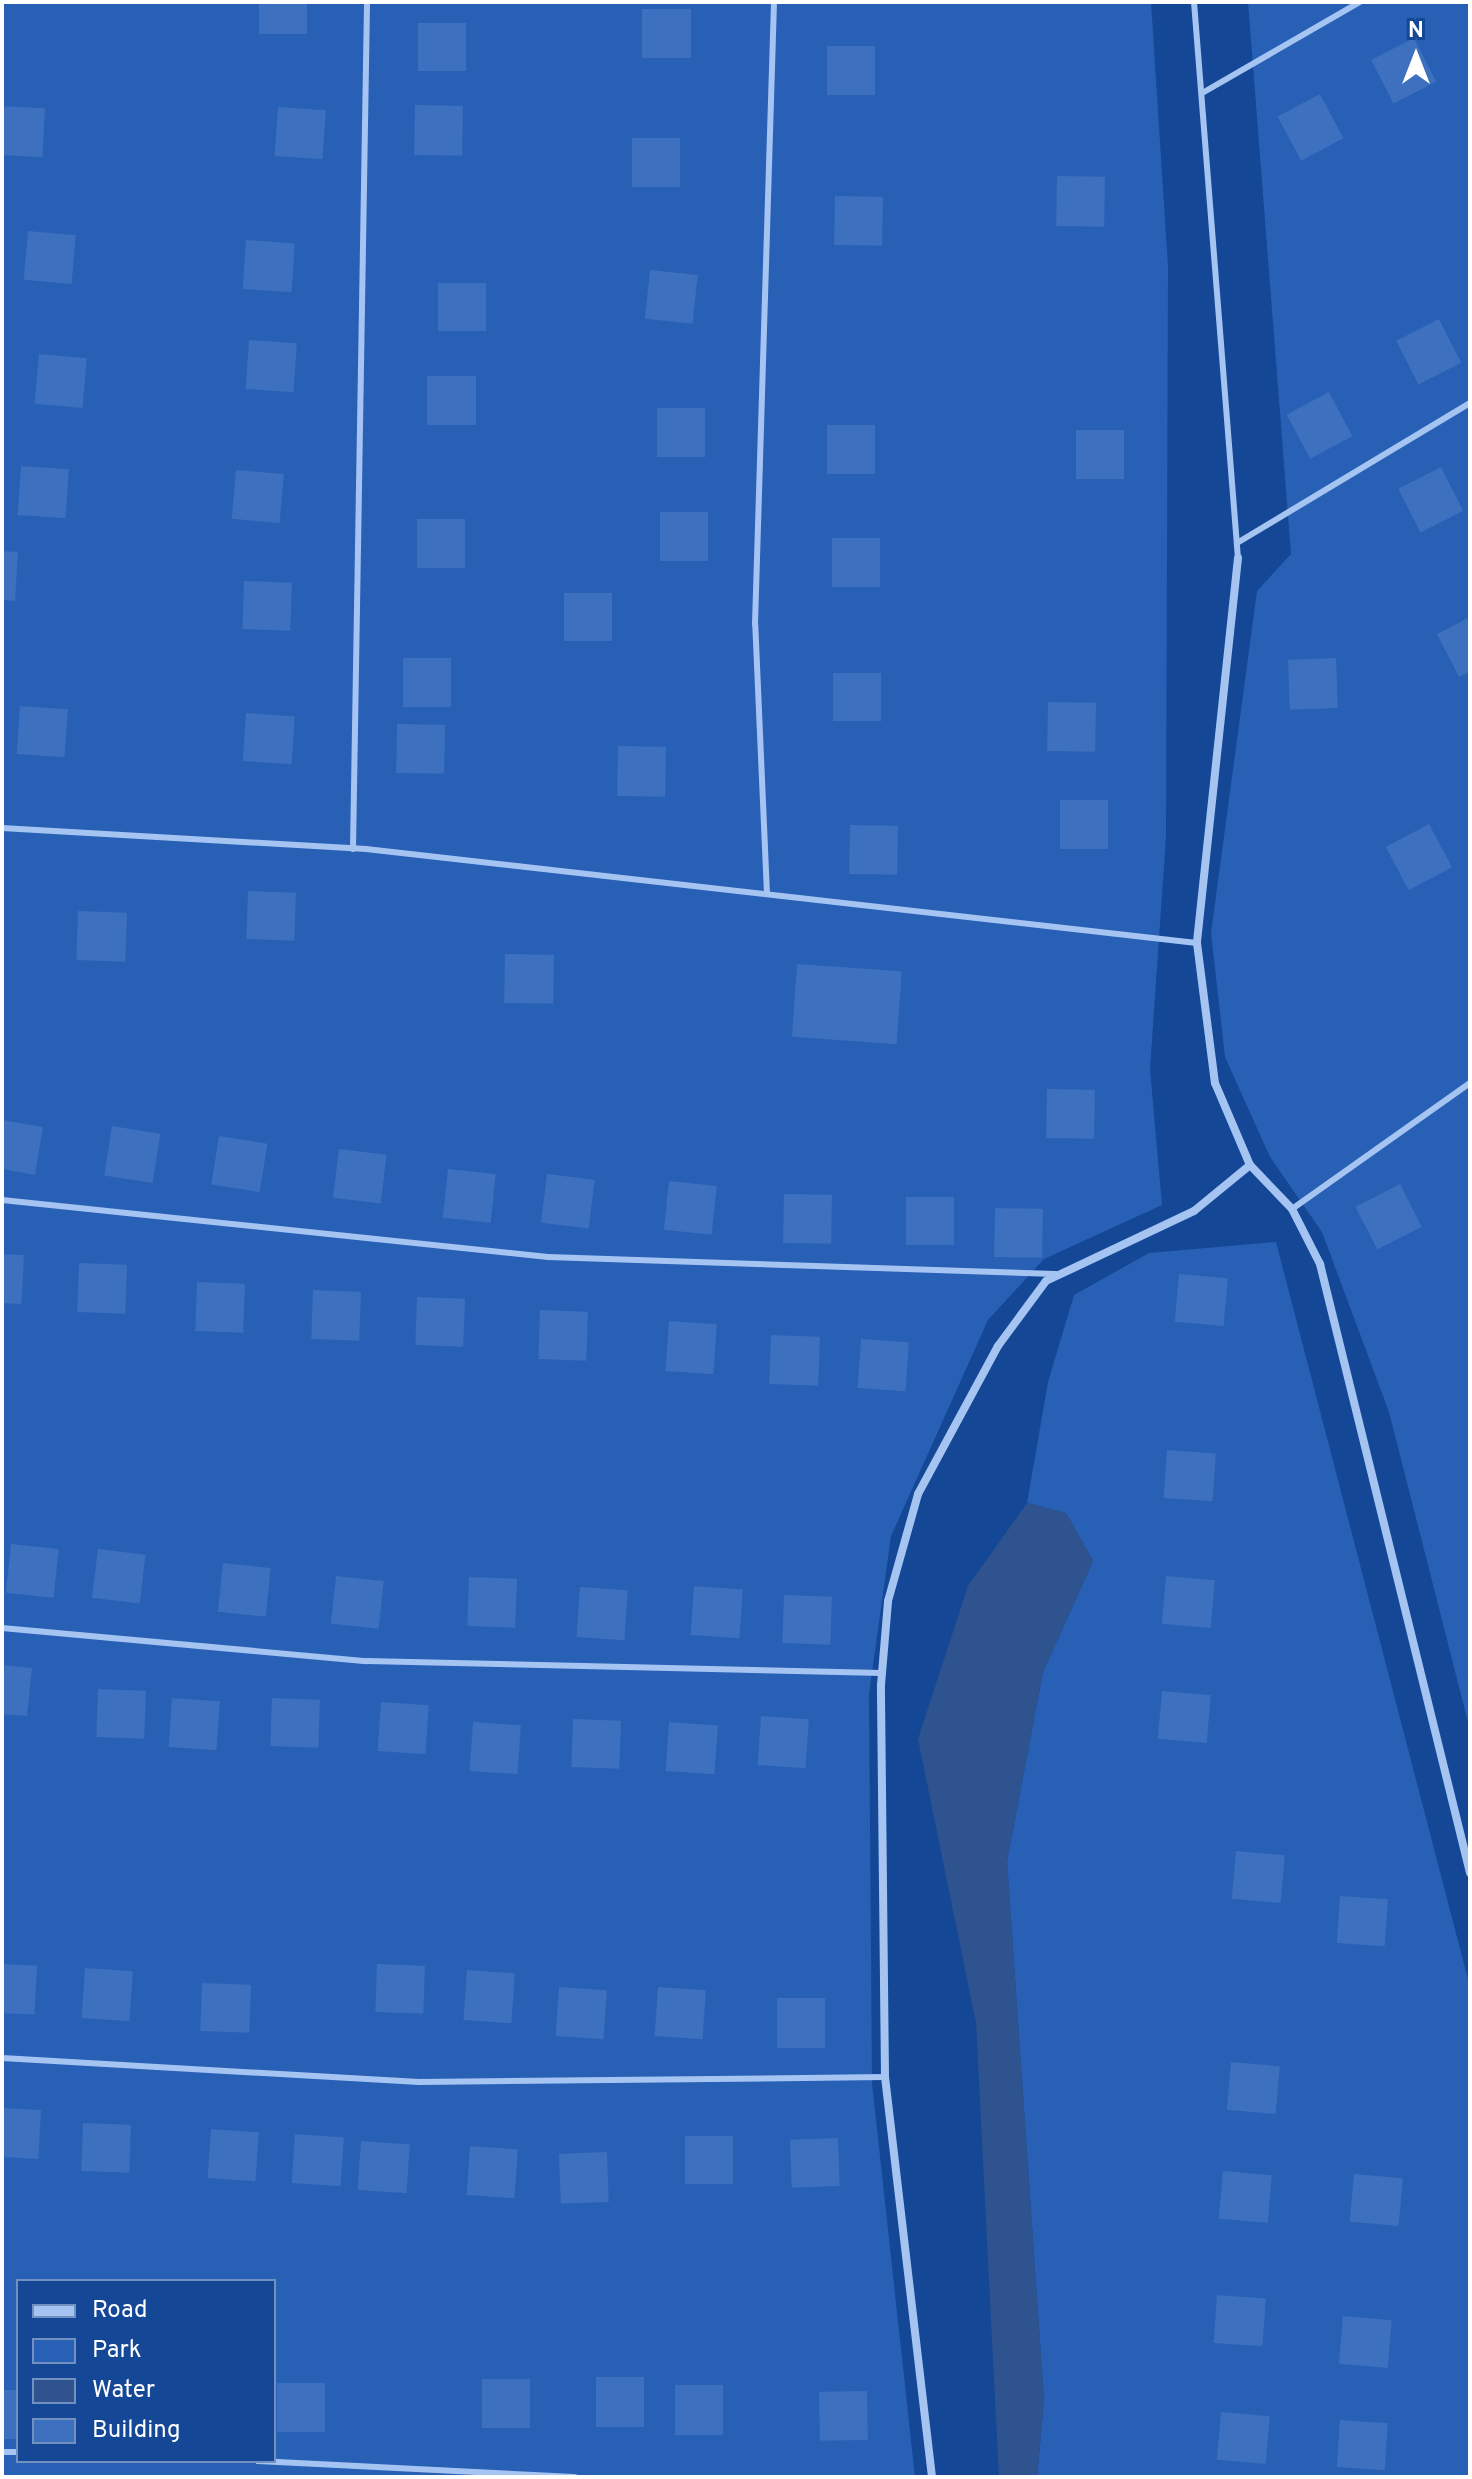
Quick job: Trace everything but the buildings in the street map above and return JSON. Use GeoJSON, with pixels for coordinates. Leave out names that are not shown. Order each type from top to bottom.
{"type":"FeatureCollection","features":[{"type":"Feature","properties":{"kind":"street"},"geometry":{"type":"LineString","coordinates":[[1238,558],[1197,943],[1215,1083],[1250,1165],[1292,1209],[1320,1264],[1470,1873]]}},
{"type":"Feature","properties":{"kind":"street"},"geometry":{"type":"LineString","coordinates":[[932,2477],[885,2077],[882,1673],[888,1601],[918,1494],[998,1346],[1046,1281],[1194,1211],[1250,1165]]}},
{"type":"Feature","properties":{"kind":"lane"},"geometry":{"type":"LineString","coordinates":[[353,849],[367,2]]}},
{"type":"Feature","properties":{"kind":"lane"},"geometry":{"type":"LineString","coordinates":[[767,894],[755,624],[774,2]]}},
{"type":"Feature","properties":{"kind":"lane"},"geometry":{"type":"LineString","coordinates":[[1194,2],[1204,92],[1238,558]]}},
{"type":"Feature","properties":{"kind":"lane"},"geometry":{"type":"LineString","coordinates":[[1204,92],[1360,2]]}},
{"type":"Feature","properties":{"kind":"lane"},"geometry":{"type":"LineString","coordinates":[[1237,543],[1470,403]]}},
{"type":"Feature","properties":{"kind":"lane"},"geometry":{"type":"LineString","coordinates":[[2,828],[353,849],[1197,943]]}},
{"type":"Feature","properties":{"kind":"lane"},"geometry":{"type":"LineString","coordinates":[[1292,1209],[1470,1083]]}},
{"type":"Feature","properties":{"kind":"lane"},"geometry":{"type":"LineString","coordinates":[[2,1200],[548,1257],[1060,1274]]}},
{"type":"Feature","properties":{"kind":"lane"},"geometry":{"type":"LineString","coordinates":[[2,1628],[367,1661],[882,1673]]}},
{"type":"Feature","properties":{"kind":"lane"},"geometry":{"type":"LineString","coordinates":[[2,2058],[419,2082],[885,2077]]}},
{"type":"Feature","properties":{"kind":"lane"},"geometry":{"type":"LineString","coordinates":[[276,2462],[575,2477]]}},
{"type":"Feature","properties":{"kind":"green space"},"geometry":{"type":"Polygon","coordinates":[[[2,2],[1151,2],[1168,266],[1166,837],[1150,1069],[1162,1205],[1044,1259],[988,1320],[891,1536],[869,1694],[872,2083],[915,2477],[2,2477],[2,2]]]}},
{"type":"Feature","properties":{"kind":"green space"},"geometry":{"type":"Polygon","coordinates":[[[1248,2],[1470,2],[1470,1730],[1389,1412],[1322,1232],[1270,1157],[1225,1057],[1211,933],[1257,591],[1291,554],[1248,2]]]}},
{"type":"Feature","properties":{"kind":"green space"},"geometry":{"type":"Polygon","coordinates":[[[1276,1242],[1470,1987],[1470,2477],[1037,2477],[1044,2401],[1007,1861],[1043,1672],[1093,1561],[1066,1513],[1027,1503],[1048,1382],[1074,1295],[1149,1253],[1276,1242]]]}},
{"type":"Feature","properties":{"kind":"water"},"geometry":{"type":"Polygon","coordinates":[[[1027,1503],[1066,1513],[1093,1561],[1043,1672],[1007,1861],[1044,2401],[1037,2477],[999,2477],[976,2023],[918,1739],[968,1586],[1027,1503]]]}}]}
